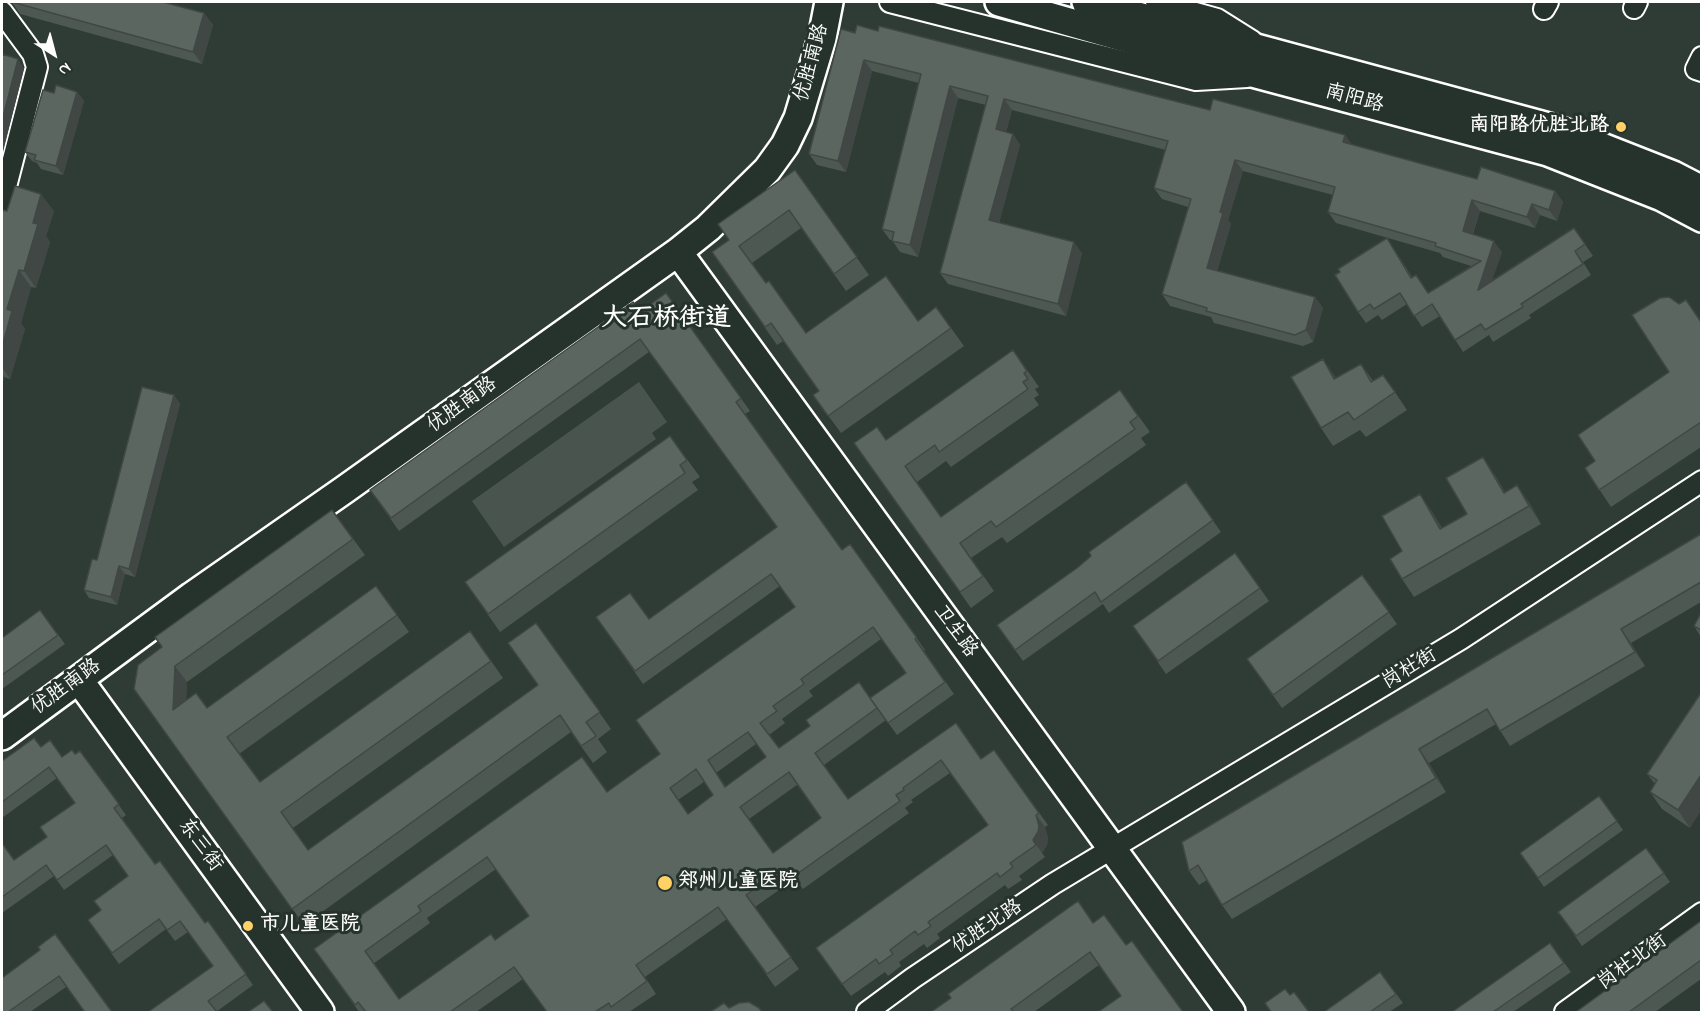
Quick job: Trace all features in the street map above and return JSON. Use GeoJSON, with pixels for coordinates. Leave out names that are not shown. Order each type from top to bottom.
{"type":"FeatureCollection","features":[{"type":"Feature","properties":{"kind":"street","name":"优胜南路"},"geometry":{"type":"LineString","coordinates":[[2,736],[192,596],[678,252],[708,228],[767,170],[785,145],[798,118],[822,38],[829,2]]}},
{"type":"Feature","properties":{"kind":"street"},"geometry":{"type":"LineString","coordinates":[[890,2],[1196,80],[1268,65]]}},
{"type":"Feature","properties":{"kind":"street","name":"南阳路"},"geometry":{"type":"LineString","coordinates":[[999,2],[1174,52],[1268,65],[1556,129],[1673,175],[1701,190]]}},
{"type":"Feature","properties":{"kind":"street","name":"南阳路"},"geometry":{"type":"LineString","coordinates":[[1086,2],[1268,65],[1548,152],[1662,197],[1701,218]]}},
{"type":"Feature","properties":{"kind":"street"},"geometry":{"type":"LineString","coordinates":[[1156,2],[1217,19],[1268,65]]}},
{"type":"Feature","properties":{"kind":"street"},"geometry":{"type":"LineString","coordinates":[[2,12],[33,54],[37,67],[2,202]]}},
{"type":"Feature","properties":{"kind":"street"},"geometry":{"type":"LineString","coordinates":[[1701,57],[1696,69],[1701,71]]}},
{"type":"Feature","properties":{"kind":"street","name":"卫生路"},"geometry":{"type":"LineString","coordinates":[[678,252],[1231,1012]]}},
{"type":"Feature","properties":{"kind":"street","name":"岗杜街"},"geometry":{"type":"LineString","coordinates":[[1112,849],[1461,639],[1701,481]]}},
{"type":"Feature","properties":{"kind":"street","name":"东三街"},"geometry":{"type":"LineString","coordinates":[[79,680],[320,1012]]}},
{"type":"Feature","properties":{"kind":"street","name":"优胜北路"},"geometry":{"type":"LineString","coordinates":[[867,1012],[1044,891],[1112,849]]}},
{"type":"Feature","properties":{"kind":"street","name":"岗杜北街"},"geometry":{"type":"LineString","coordinates":[[1565,1012],[1701,913]]}},
{"type":"Feature","properties":{"kind":"shaded area"},"geometry":{"type":"Polygon","coordinates":[[[639,382],[667,422],[652,433],[656,439],[504,547],[472,501],[639,382]]]}},
{"type":"Feature","properties":{"kind":"building"},"geometry":{"type":"Polygon","coordinates":[[[12,2],[163,2],[204,13],[193,52],[12,2]]]}},
{"type":"Feature","properties":{"kind":"building"},"geometry":{"type":"Polygon","coordinates":[[[857,25],[878,31],[879,26],[1210,110],[1213,99],[1345,135],[1343,142],[1477,179],[1481,167],[1555,191],[1549,210],[1532,204],[1527,217],[1472,200],[1463,231],[1494,241],[1478,290],[1574,228],[1585,244],[1575,251],[1583,264],[1521,304],[1523,307],[1485,330],[1481,324],[1455,340],[1432,304],[1414,316],[1400,293],[1374,309],[1370,304],[1358,312],[1335,275],[1340,272],[1338,269],[1387,238],[1411,278],[1416,275],[1428,293],[1481,261],[1435,246],[1436,243],[1328,212],[1335,187],[1235,160],[1207,268],[1315,297],[1306,330],[1295,335],[1206,311],[1207,308],[1162,294],[1191,199],[1154,188],[1168,141],[1004,99],[996,129],[1013,134],[989,220],[1074,242],[1058,304],[940,273],[988,96],[950,86],[910,245],[892,241],[894,232],[882,229],[921,74],[864,60],[838,161],[809,154],[841,29],[855,33],[857,25]]]}},
{"type":"Feature","properties":{"kind":"building"},"geometry":{"type":"Polygon","coordinates":[[[2,54],[18,59],[2,121],[2,54]]]}},
{"type":"Feature","properties":{"kind":"building"},"geometry":{"type":"Polygon","coordinates":[[[56,85],[77,92],[56,166],[34,160],[36,155],[25,152],[43,90],[54,93],[56,85]]]}},
{"type":"Feature","properties":{"kind":"building"},"geometry":{"type":"Polygon","coordinates":[[[795,170],[857,257],[834,274],[789,210],[739,246],[766,283],[769,281],[806,333],[886,276],[918,321],[936,307],[951,328],[828,416],[813,395],[819,391],[771,323],[765,327],[712,252],[729,240],[718,224],[795,170]]]}},
{"type":"Feature","properties":{"kind":"building"},"geometry":{"type":"Polygon","coordinates":[[[15,186],[41,194],[33,223],[38,224],[24,271],[19,270],[7,309],[12,311],[2,347],[2,210],[7,211],[15,186]]]}},
{"type":"Feature","properties":{"kind":"building"},"geometry":{"type":"Polygon","coordinates":[[[666,293],[741,398],[736,402],[842,550],[850,544],[917,638],[915,639],[945,682],[888,723],[870,698],[877,708],[815,753],[848,799],[956,723],[981,759],[994,750],[1039,813],[1036,815],[1038,832],[1033,840],[1036,845],[1010,863],[1013,867],[1000,877],[997,873],[928,922],[931,926],[918,935],[915,931],[890,950],[893,954],[879,964],[876,959],[842,984],[816,948],[988,825],[941,760],[896,795],[900,801],[794,876],[791,871],[788,873],[784,868],[746,895],[791,957],[767,974],[718,907],[636,965],[647,981],[611,1007],[609,1003],[595,1012],[547,1012],[514,967],[450,1012],[366,1012],[358,1002],[355,1005],[314,949],[582,757],[607,792],[660,754],[636,720],[795,607],[771,574],[635,671],[596,617],[630,593],[649,619],[777,527],[640,339],[391,518],[370,490],[633,302],[640,312],[666,293]],[[873,627],[801,679],[804,684],[773,706],[777,711],[760,723],[779,748],[810,726],[806,720],[859,682],[870,698],[906,673],[873,627]],[[748,732],[708,760],[725,787],[766,757],[748,732]],[[696,769],[670,788],[688,814],[713,795],[696,769]],[[789,772],[740,807],[773,853],[821,818],[789,772]],[[487,857],[418,906],[421,911],[365,951],[399,999],[491,934],[495,940],[529,916],[487,857]]]}},
{"type":"Feature","properties":{"kind":"building"},"geometry":{"type":"Polygon","coordinates":[[[1669,297],[1679,304],[1686,300],[1701,322],[1701,422],[1599,490],[1585,468],[1595,461],[1578,435],[1669,372],[1632,315],[1660,298],[1669,297]]]}},
{"type":"Feature","properties":{"kind":"building"},"geometry":{"type":"Polygon","coordinates":[[[1013,350],[1027,371],[1024,373],[1028,379],[1023,382],[1028,389],[939,452],[935,445],[905,466],[941,517],[1120,390],[1138,416],[1130,422],[1135,429],[996,527],[991,521],[960,543],[983,576],[960,592],[854,443],[877,427],[886,440],[1013,350]]]}},
{"type":"Feature","properties":{"kind":"building"},"geometry":{"type":"Polygon","coordinates":[[[1323,359],[1334,379],[1361,364],[1371,382],[1383,375],[1395,392],[1354,420],[1348,412],[1321,428],[1291,377],[1323,359]]]}},
{"type":"Feature","properties":{"kind":"building"},"geometry":{"type":"Polygon","coordinates":[[[142,387],[174,395],[129,569],[119,566],[111,597],[84,590],[92,559],[97,560],[142,387]]]}},
{"type":"Feature","properties":{"kind":"building"},"geometry":{"type":"Polygon","coordinates":[[[670,436],[687,460],[680,465],[685,473],[488,614],[465,582],[670,436]]]}},
{"type":"Feature","properties":{"kind":"building"},"geometry":{"type":"Polygon","coordinates":[[[1483,457],[1504,493],[1517,485],[1529,506],[1402,579],[1390,559],[1402,551],[1382,516],[1420,494],[1440,529],[1467,514],[1446,478],[1483,457]]]}},
{"type":"Feature","properties":{"kind":"building"},"geometry":{"type":"Polygon","coordinates":[[[1186,482],[1213,520],[1101,602],[1095,592],[1015,650],[997,625],[1077,568],[1091,556],[1089,552],[1186,482]]]}},
{"type":"Feature","properties":{"kind":"building"},"geometry":{"type":"Polygon","coordinates":[[[332,510],[353,539],[175,666],[173,710],[196,693],[207,708],[376,586],[397,615],[227,737],[260,782],[470,631],[491,661],[281,812],[308,850],[538,685],[508,643],[536,623],[600,712],[586,722],[596,736],[581,746],[560,715],[292,909],[134,689],[138,665],[162,647],[155,637],[332,510]]]}},
{"type":"Feature","properties":{"kind":"building"},"geometry":{"type":"Polygon","coordinates":[[[1701,534],[1701,582],[1621,629],[1635,652],[1500,731],[1487,709],[1419,749],[1436,778],[1222,905],[1198,865],[1189,871],[1182,842],[1701,534]]]}},
{"type":"Feature","properties":{"kind":"building"},"geometry":{"type":"Polygon","coordinates":[[[1235,553],[1260,588],[1158,661],[1133,626],[1235,553]]]}},
{"type":"Feature","properties":{"kind":"building"},"geometry":{"type":"Polygon","coordinates":[[[1362,575],[1389,612],[1273,695],[1247,659],[1362,575]]]}},
{"type":"Feature","properties":{"kind":"building"},"geometry":{"type":"Polygon","coordinates":[[[40,610],[58,635],[2,675],[2,638],[40,610]]]}},
{"type":"Feature","properties":{"kind":"building"},"geometry":{"type":"Polygon","coordinates":[[[1701,613],[1701,630],[1694,626],[1701,613]]]}},
{"type":"Feature","properties":{"kind":"building"},"geometry":{"type":"Polygon","coordinates":[[[1701,693],[1701,775],[1678,810],[1650,792],[1657,780],[1647,774],[1701,693]]]}},
{"type":"Feature","properties":{"kind":"building"},"geometry":{"type":"Polygon","coordinates":[[[34,738],[41,747],[50,740],[62,757],[72,750],[75,754],[80,751],[119,804],[114,808],[155,864],[160,861],[205,923],[208,921],[246,974],[208,1001],[217,1012],[148,1012],[213,966],[180,921],[167,930],[159,919],[112,953],[88,920],[101,910],[94,901],[128,876],[106,845],[57,880],[46,865],[2,897],[2,843],[14,860],[47,837],[40,827],[75,803],[49,767],[2,802],[2,761],[34,738]]]}},
{"type":"Feature","properties":{"kind":"building"},"geometry":{"type":"Polygon","coordinates":[[[1599,796],[1617,821],[1538,878],[1520,853],[1599,796]]]}},
{"type":"Feature","properties":{"kind":"building"},"geometry":{"type":"Polygon","coordinates":[[[1646,848],[1664,873],[1576,936],[1558,912],[1646,848]]]}},
{"type":"Feature","properties":{"kind":"building"},"geometry":{"type":"Polygon","coordinates":[[[1078,901],[1093,923],[1104,915],[1126,945],[1132,941],[1183,1012],[1098,1012],[1121,996],[1090,952],[1011,1009],[1014,1012],[931,1012],[951,998],[948,994],[1078,901]]]}},
{"type":"Feature","properties":{"kind":"building"},"geometry":{"type":"Polygon","coordinates":[[[1701,921],[1701,960],[1629,1012],[1576,1012],[1701,921]]]}},
{"type":"Feature","properties":{"kind":"building"},"geometry":{"type":"Polygon","coordinates":[[[55,934],[112,1012],[81,1012],[84,1011],[59,976],[8,1012],[2,1012],[2,978],[40,950],[38,947],[55,934]]]}},
{"type":"Feature","properties":{"kind":"building"},"geometry":{"type":"Polygon","coordinates":[[[1550,943],[1564,963],[1493,1012],[1452,1012],[1550,943]]]}},
{"type":"Feature","properties":{"kind":"building"},"geometry":{"type":"Polygon","coordinates":[[[1380,972],[1396,994],[1370,1012],[1324,1012],[1380,972]]]}},
{"type":"Feature","properties":{"kind":"building"},"geometry":{"type":"Polygon","coordinates":[[[1285,989],[1290,995],[1294,992],[1309,1012],[1271,1012],[1265,1003],[1285,989]]]}},
{"type":"Feature","properties":{"kind":"building"},"geometry":{"type":"Polygon","coordinates":[[[264,1001],[273,1012],[248,1012],[264,1001]]]}},
{"type":"Feature","properties":{"kind":"building"},"geometry":{"type":"Polygon","coordinates":[[[749,1002],[762,1012],[710,1012],[724,1003],[729,1008],[739,1003],[749,1002]]]}},
{"type":"Feature","properties":{"kind":"place","name":"南阳路优胜北路"},"geometry":{"type":"Point","coordinates":[1621,127]}},
{"type":"Feature","properties":{"kind":"place","name":"郑州儿童医院"},"geometry":{"type":"Point","coordinates":[665,883]}},
{"type":"Feature","properties":{"kind":"place","name":"市儿童医院"},"geometry":{"type":"Point","coordinates":[248,926]}},
{"type":"Feature","properties":{"kind":"district","name":"大石桥街道"},"geometry":{"type":"Point","coordinates":[666,321]}}]}
